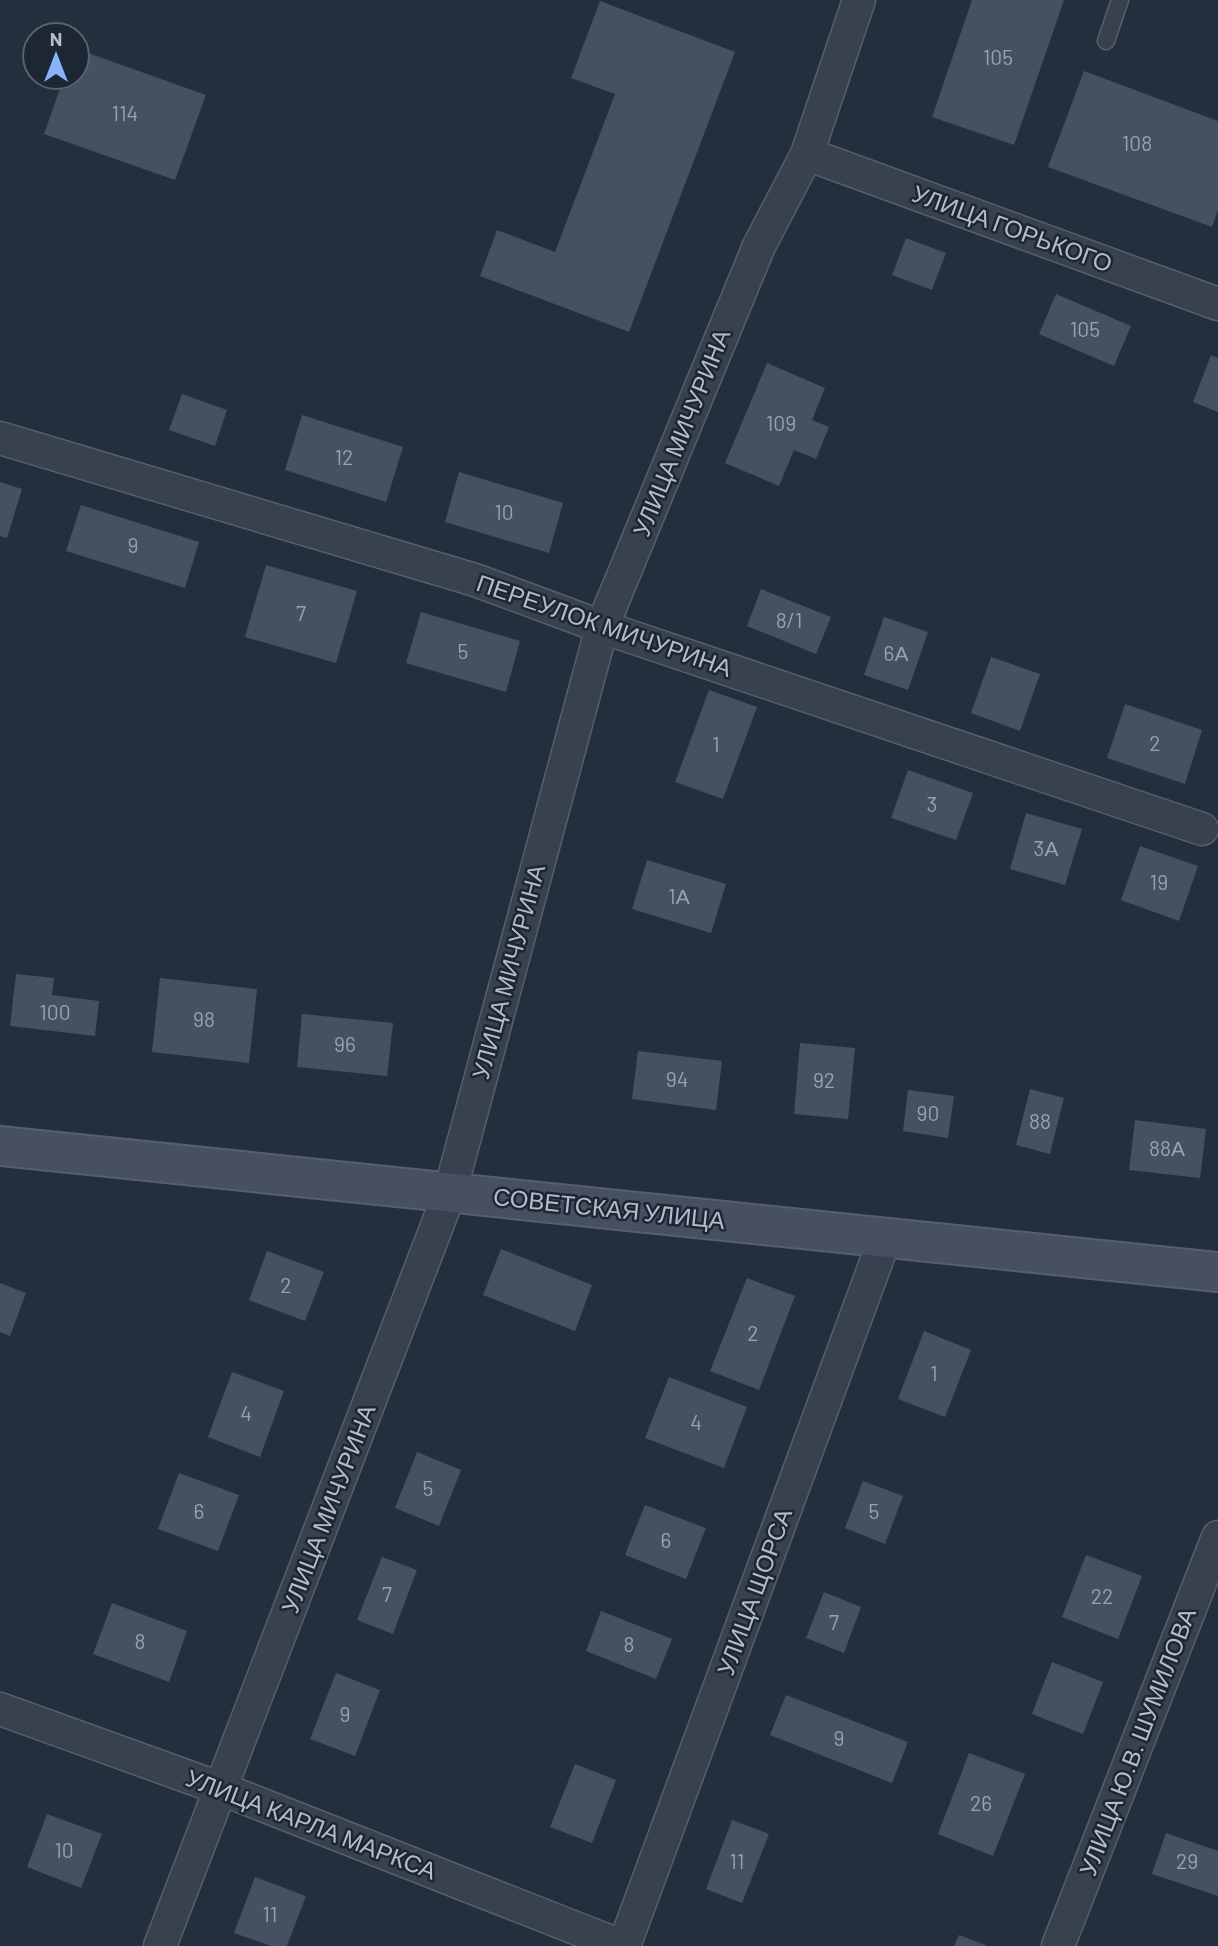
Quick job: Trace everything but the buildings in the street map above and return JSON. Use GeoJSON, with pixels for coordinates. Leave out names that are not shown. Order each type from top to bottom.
{"type":"FeatureCollection","features":[{"type":"Feature","properties":{"kind":"street","name":"УЛИЦА МИЧУРИНА"},"geometry":{"type":"LineString","coordinates":[[160,1946],[450,1192],[602,627],[759,246],[807,154],[859,0]]}},
{"type":"Feature","properties":{"kind":"street","name":"УЛИЦА ГОРЬКОГО"},"geometry":{"type":"LineString","coordinates":[[807,154],[1218,304]]}},
{"type":"Feature","properties":{"kind":"street","name":"ПЕРЕУЛОК МИЧУРИНА"},"geometry":{"type":"LineString","coordinates":[[0,438],[475,580],[602,627],[1202,829]]}},
{"type":"Feature","properties":{"kind":"street","name":"СОВЕТСКАЯ УЛИЦА"},"geometry":{"type":"LineString","coordinates":[[0,1146],[1218,1272]]}},
{"type":"Feature","properties":{"kind":"street","name":"УЛИЦА ЩОРСА"},"geometry":{"type":"LineString","coordinates":[[622,1946],[885,1238]]}},
{"type":"Feature","properties":{"kind":"street","name":"УЛИЦА Ю.В. ШУМИЛОВА"},"geometry":{"type":"LineString","coordinates":[[1058,1946],[1218,1538]]}},
{"type":"Feature","properties":{"kind":"street","name":"УЛИЦА КАРЛА МАРКСА"},"geometry":{"type":"LineString","coordinates":[[0,1709],[222,1789],[622,1946]]}},
{"type":"Feature","properties":{"kind":"lane"},"geometry":{"type":"LineString","coordinates":[[1106,41],[1120,0]]}}]}
